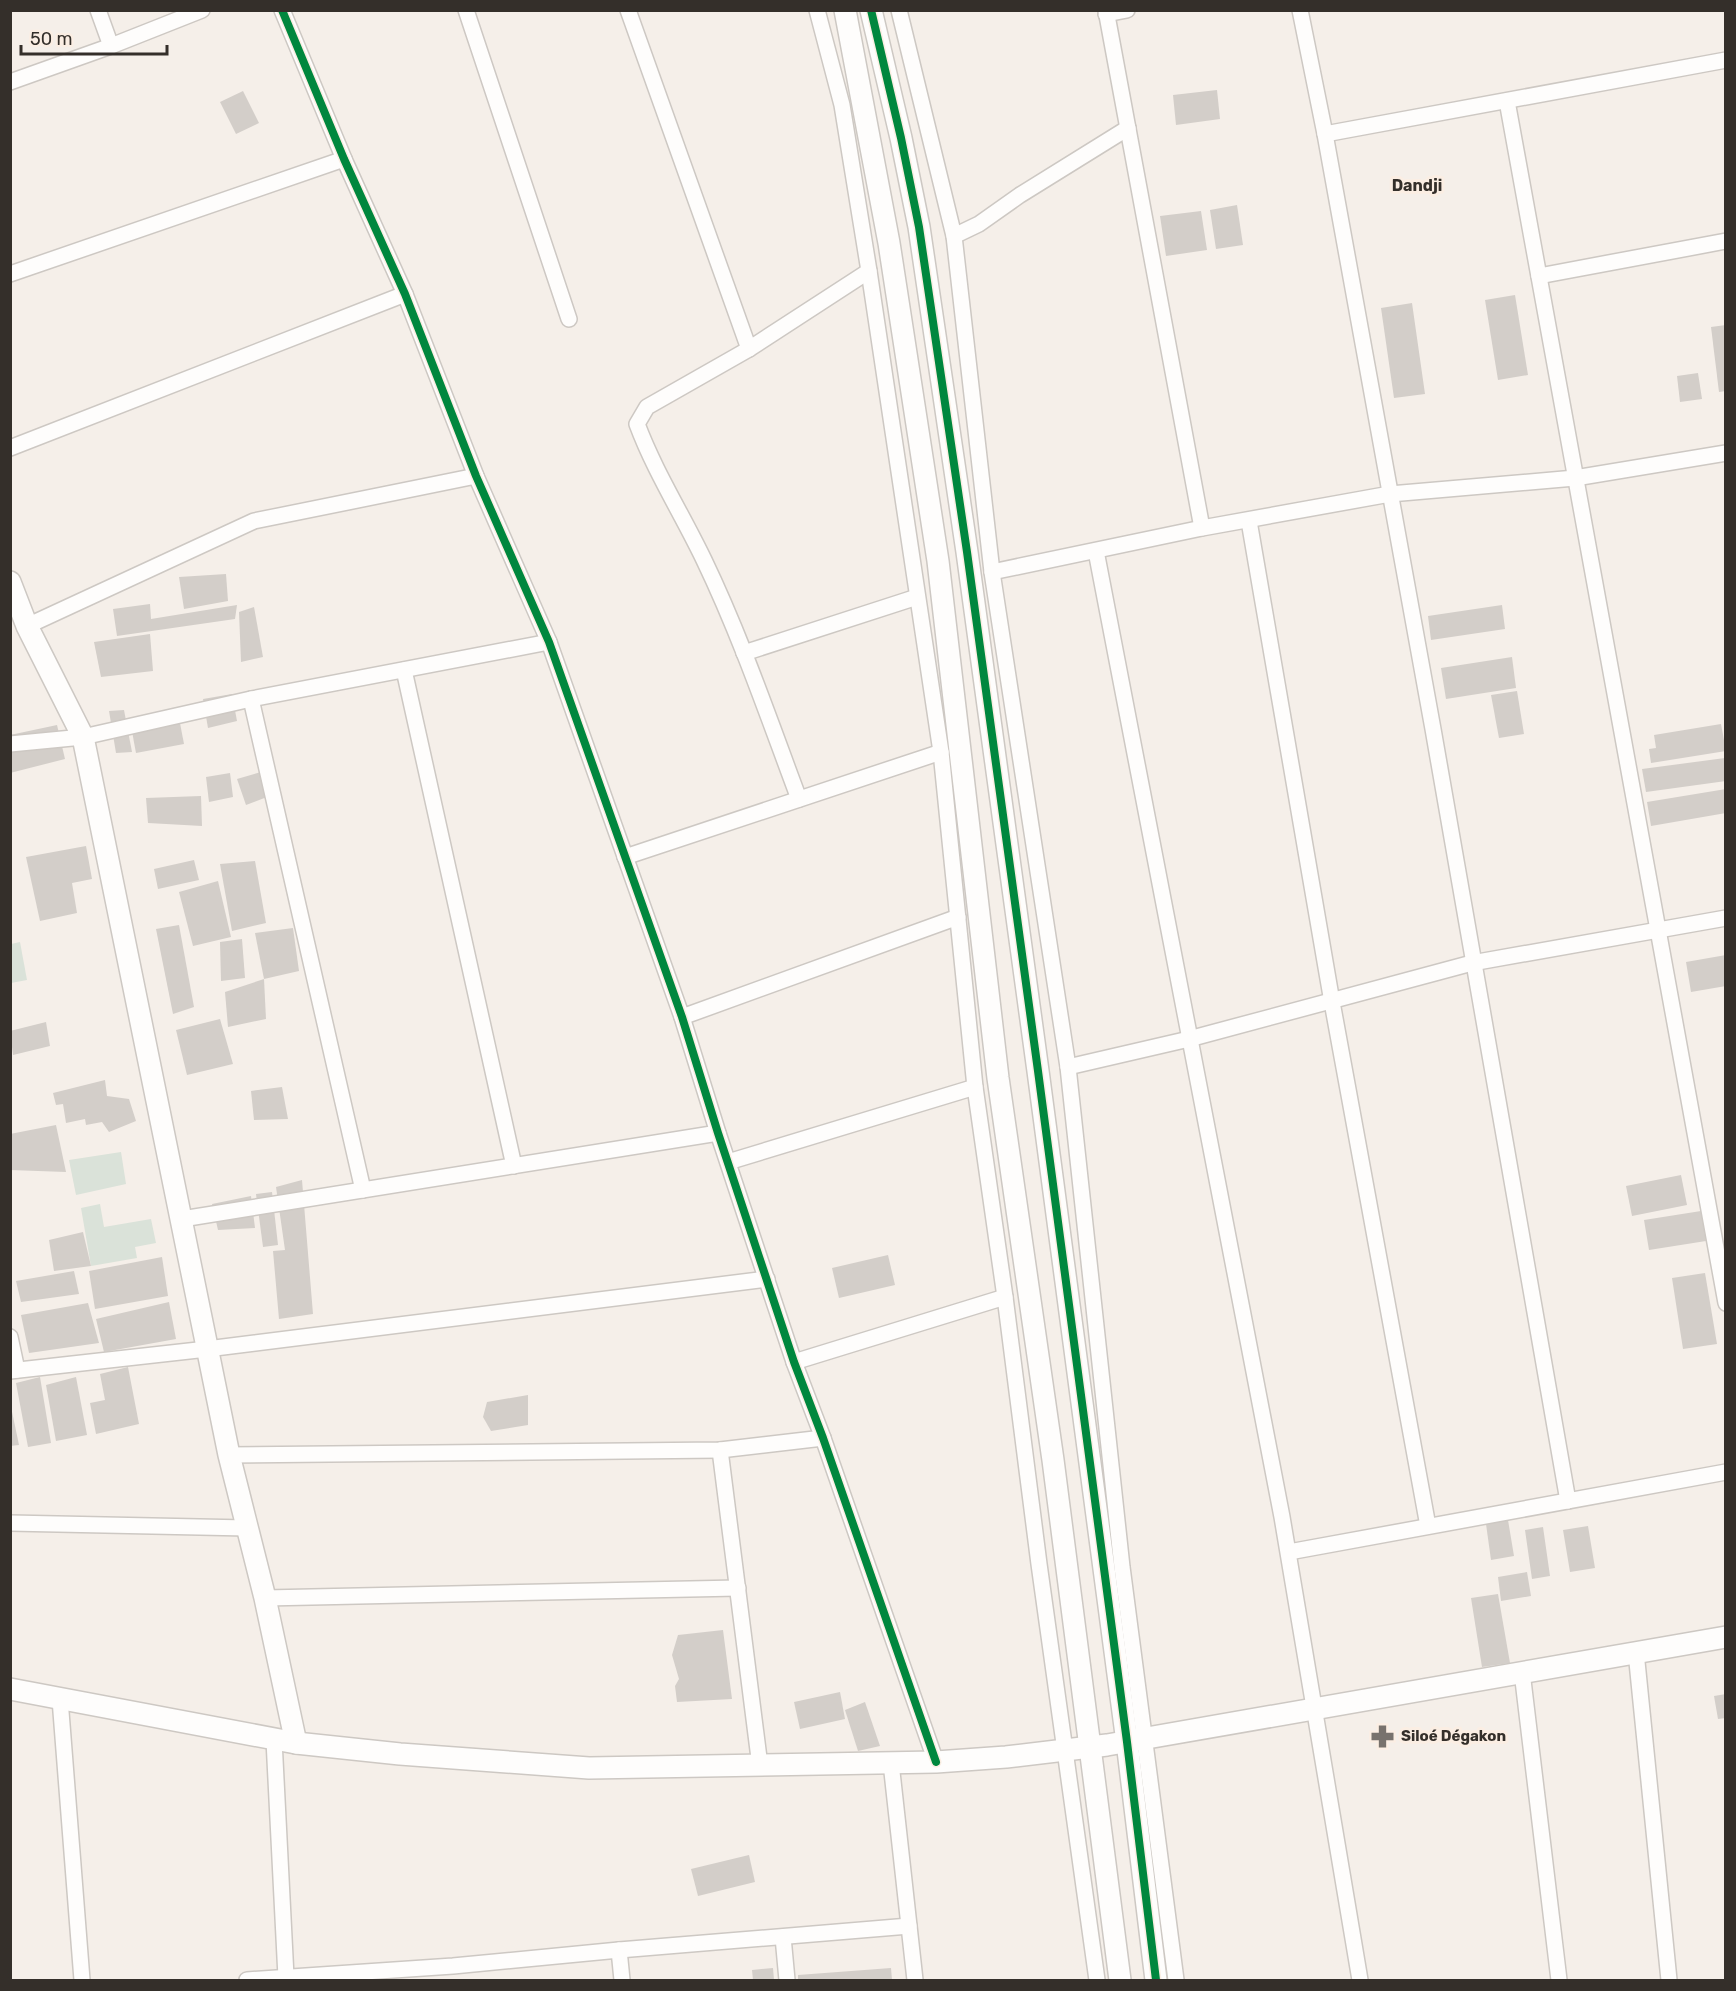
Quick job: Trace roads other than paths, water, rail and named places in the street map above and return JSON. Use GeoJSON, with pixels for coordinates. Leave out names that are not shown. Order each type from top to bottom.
{"type":"FeatureCollection","features":[{"type":"Feature","properties":{"kind":"street"},"geometry":{"type":"LineString","coordinates":[[98,10],[111,46]]}},
{"type":"Feature","properties":{"kind":"street"},"geometry":{"type":"LineString","coordinates":[[10,82],[202,10]]}},
{"type":"Feature","properties":{"kind":"street"},"geometry":{"type":"LineString","coordinates":[[282,10],[344,159],[405,294],[476,476],[549,642],[682,1017],[794,1362],[823,1438],[936,1762]]}},
{"type":"Feature","properties":{"kind":"street"},"geometry":{"type":"LineString","coordinates":[[466,10],[569,319]]}},
{"type":"Feature","properties":{"kind":"street"},"geometry":{"type":"LineString","coordinates":[[628,10],[749,349]]}},
{"type":"Feature","properties":{"kind":"street"},"geometry":{"type":"LineString","coordinates":[[817,10],[842,105],[941,752],[975,1087],[1097,1980]]}},
{"type":"Feature","properties":{"kind":"street"},"geometry":{"type":"LineString","coordinates":[[845,10],[889,243],[938,561],[998,1078],[1053,1460],[1120,1980]]}},
{"type":"Feature","properties":{"kind":"street"},"geometry":{"type":"LineString","coordinates":[[871,10],[902,138],[919,226],[1136,1740],[1176,1980]]}},
{"type":"Feature","properties":{"kind":"street"},"geometry":{"type":"LineString","coordinates":[[898,10],[954,236],[992,572],[1068,1067],[1122,1567],[1156,1980]]}},
{"type":"Feature","properties":{"kind":"street"},"geometry":{"type":"LineString","coordinates":[[1127,10],[1106,12],[1202,528]]}},
{"type":"Feature","properties":{"kind":"street"},"geometry":{"type":"LineString","coordinates":[[1300,10],[1325,134],[1390,494],[1568,1501]]}},
{"type":"Feature","properties":{"kind":"street"},"geometry":{"type":"LineString","coordinates":[[1325,134],[1725,60]]}},
{"type":"Feature","properties":{"kind":"street"},"geometry":{"type":"LineString","coordinates":[[1507,100],[1725,1303]]}},
{"type":"Feature","properties":{"kind":"street"},"geometry":{"type":"LineString","coordinates":[[954,236],[979,224],[1020,195],[1128,128]]}},
{"type":"Feature","properties":{"kind":"street"},"geometry":{"type":"LineString","coordinates":[[10,274],[344,159]]}},
{"type":"Feature","properties":{"kind":"street"},"geometry":{"type":"LineString","coordinates":[[1539,276],[1725,241]]}},
{"type":"Feature","properties":{"kind":"street"},"geometry":{"type":"LineString","coordinates":[[799,799],[744,653],[704,560],[647,452],[637,424],[647,407],[749,349],[869,271]]}},
{"type":"Feature","properties":{"kind":"street"},"geometry":{"type":"LineString","coordinates":[[10,448],[405,294]]}},
{"type":"Feature","properties":{"kind":"street"},"geometry":{"type":"LineString","coordinates":[[992,572],[1202,528],[1390,494],[1575,478],[1725,453]]}},
{"type":"Feature","properties":{"kind":"street"},"geometry":{"type":"LineString","coordinates":[[27,626],[254,521],[476,476]]}},
{"type":"Feature","properties":{"kind":"street"},"geometry":{"type":"LineString","coordinates":[[1249,521],[1332,1002],[1428,1526]]}},
{"type":"Feature","properties":{"kind":"street"},"geometry":{"type":"LineString","coordinates":[[1096,551],[1289,1552],[1360,1980]]}},
{"type":"Feature","properties":{"kind":"street"},"geometry":{"type":"LineString","coordinates":[[10,582],[27,626],[83,737],[229,1455],[265,1598],[296,1743]]}},
{"type":"Feature","properties":{"kind":"street"},"geometry":{"type":"LineString","coordinates":[[744,653],[917,597]]}},
{"type":"Feature","properties":{"kind":"street"},"geometry":{"type":"LineString","coordinates":[[10,744],[83,737],[251,699],[549,642]]}},
{"type":"Feature","properties":{"kind":"street"},"geometry":{"type":"LineString","coordinates":[[404,670],[514,1166]]}},
{"type":"Feature","properties":{"kind":"street"},"geometry":{"type":"LineString","coordinates":[[251,699],[363,1190]]}},
{"type":"Feature","properties":{"kind":"street"},"geometry":{"type":"LineString","coordinates":[[625,857],[941,752]]}},
{"type":"Feature","properties":{"kind":"street"},"geometry":{"type":"LineString","coordinates":[[682,1017],[958,917]]}},
{"type":"Feature","properties":{"kind":"street"},"geometry":{"type":"LineString","coordinates":[[1068,1067],[1189,1039],[1472,963],[1725,918]]}},
{"type":"Feature","properties":{"kind":"street"},"geometry":{"type":"LineString","coordinates":[[728,1162],[975,1087]]}},
{"type":"Feature","properties":{"kind":"street"},"geometry":{"type":"LineString","coordinates":[[182,1219],[718,1133]]}},
{"type":"Feature","properties":{"kind":"street"},"geometry":{"type":"LineString","coordinates":[[10,1336],[14,1371],[767,1279]]}},
{"type":"Feature","properties":{"kind":"street"},"geometry":{"type":"LineString","coordinates":[[794,1362],[1005,1297]]}},
{"type":"Feature","properties":{"kind":"street"},"geometry":{"type":"LineString","coordinates":[[229,1455],[720,1450],[823,1438]]}},
{"type":"Feature","properties":{"kind":"street"},"geometry":{"type":"LineString","coordinates":[[720,1450],[760,1766]]}},
{"type":"Feature","properties":{"kind":"street"},"geometry":{"type":"LineString","coordinates":[[1289,1552],[1725,1472]]}},
{"type":"Feature","properties":{"kind":"street"},"geometry":{"type":"LineString","coordinates":[[10,1523],[247,1528]]}},
{"type":"Feature","properties":{"kind":"street"},"geometry":{"type":"LineString","coordinates":[[265,1598],[738,1588]]}},
{"type":"Feature","properties":{"kind":"street"},"geometry":{"type":"LineString","coordinates":[[10,1689],[274,1740],[399,1754],[589,1768],[936,1762],[1089,1748],[1725,1637]]}},
{"type":"Feature","properties":{"kind":"street"},"geometry":{"type":"LineString","coordinates":[[1636,1652],[1669,1980]]}},
{"type":"Feature","properties":{"kind":"street"},"geometry":{"type":"LineString","coordinates":[[1522,1672],[1559,1980]]}},
{"type":"Feature","properties":{"kind":"street"},"geometry":{"type":"LineString","coordinates":[[60,1699],[82,1980]]}},
{"type":"Feature","properties":{"kind":"street"},"geometry":{"type":"LineString","coordinates":[[274,1740],[286,1977]]}},
{"type":"Feature","properties":{"kind":"street"},"geometry":{"type":"LineString","coordinates":[[891,1763],[915,1980]]}},
{"type":"Feature","properties":{"kind":"street"},"geometry":{"type":"LineString","coordinates":[[248,1980],[453,1973],[620,1950],[909,1926]]}},
{"type":"Feature","properties":{"kind":"street"},"geometry":{"type":"LineString","coordinates":[[783,1937],[787,1980]]}},
{"type":"Feature","properties":{"kind":"street"},"geometry":{"type":"LineString","coordinates":[[620,1950],[622,1980]]}},
{"type":"Feature","properties":{"kind":"place","name":"Siloé Dégakon"},"geometry":{"type":"Point","coordinates":[1383,1736]}},
{"type":"Feature","properties":{"kind":"district","name":"Dandji"},"geometry":{"type":"Point","coordinates":[1417,185]}}]}
